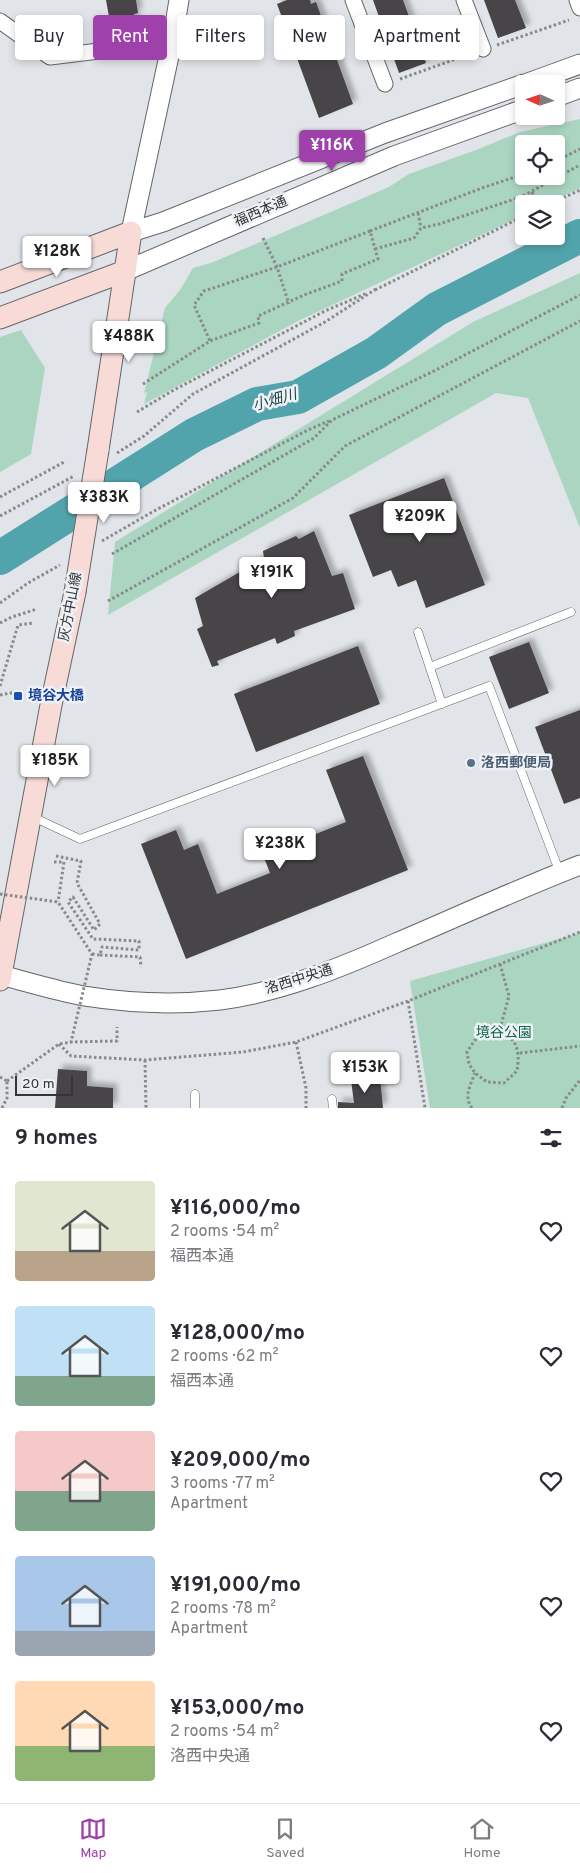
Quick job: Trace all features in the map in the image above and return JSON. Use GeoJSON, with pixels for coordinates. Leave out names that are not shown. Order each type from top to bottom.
{"type":"FeatureCollection","features":[{"type":"Feature","properties":{"kind":"main road","name":"灰方中山線"},"geometry":{"type":"LineString","coordinates":[[1,977],[75,592],[105,453],[131,232]]}},
{"type":"Feature","properties":{"kind":"main road","name":"福西本通"},"geometry":{"type":"LineString","coordinates":[[0,282],[131,232]]}},
{"type":"Feature","properties":{"kind":"main road","name":"福西本通"},"geometry":{"type":"LineString","coordinates":[[0,318],[125,271]]}},
{"type":"Feature","properties":{"kind":"street"},"geometry":{"type":"LineString","coordinates":[[131,232],[172,42],[179,0]]}},
{"type":"Feature","properties":{"kind":"street"},"geometry":{"type":"LineString","coordinates":[[353,0],[385,84]]}},
{"type":"Feature","properties":{"kind":"street"},"geometry":{"type":"LineString","coordinates":[[464,0],[483,49]]}},
{"type":"Feature","properties":{"kind":"street"},"geometry":{"type":"LineString","coordinates":[[577,0],[580,8]]}},
{"type":"Feature","properties":{"kind":"street"},"geometry":{"type":"LineString","coordinates":[[0,21],[50,57],[172,42]]}},
{"type":"Feature","properties":{"kind":"street","name":"福西本通"},"geometry":{"type":"LineString","coordinates":[[549,75],[580,64]]}},
{"type":"Feature","properties":{"kind":"street","name":"福西本通"},"geometry":{"type":"LineString","coordinates":[[131,232],[163,222],[385,133],[515,87]]}},
{"type":"Feature","properties":{"kind":"street"},"geometry":{"type":"LineString","coordinates":[[565,94],[580,88]]}},
{"type":"Feature","properties":{"kind":"street","name":"福西本通"},"geometry":{"type":"LineString","coordinates":[[125,271],[394,156],[515,111]]}},
{"type":"Feature","properties":{"kind":"street","name":"洛西中央通"},"geometry":{"type":"LineString","coordinates":[[1,977],[84,996],[124,1001],[178,1002],[220,1000],[258,992],[338,968],[580,865]]}},
{"type":"Feature","properties":{"kind":"lane"},"geometry":{"type":"LineString","coordinates":[[430,667],[571,612]]}},
{"type":"Feature","properties":{"kind":"lane"},"geometry":{"type":"LineString","coordinates":[[418,632],[442,704]]}},
{"type":"Feature","properties":{"kind":"lane"},"geometry":{"type":"LineString","coordinates":[[31,816],[80,839],[489,686],[560,873]]}},
{"type":"Feature","properties":{"kind":"lane"},"geometry":{"type":"LineString","coordinates":[[195,1094],[195,1108]]}},
{"type":"Feature","properties":{"kind":"lane"},"geometry":{"type":"LineString","coordinates":[[332,1099],[333,1108]]}},
{"type":"Feature","properties":{"kind":"path"},"geometry":{"type":"LineString","coordinates":[[565,156],[580,149]]}},
{"type":"Feature","properties":{"kind":"path"},"geometry":{"type":"LineString","coordinates":[[375,248],[414,238],[421,228],[439,224],[532,192],[580,165]]}},
{"type":"Feature","properties":{"kind":"path"},"geometry":{"type":"LineString","coordinates":[[210,341],[194,305],[204,291],[277,267],[515,177]]}},
{"type":"Feature","properties":{"kind":"path"},"geometry":{"type":"LineString","coordinates":[[565,197],[580,190]]}},
{"type":"Feature","properties":{"kind":"path"},"geometry":{"type":"LineString","coordinates":[[418,213],[421,228]]}},
{"type":"Feature","properties":{"kind":"path"},"geometry":{"type":"LineString","coordinates":[[137,412],[172,391],[325,311],[376,290],[515,220]]}},
{"type":"Feature","properties":{"kind":"path"},"geometry":{"type":"LineString","coordinates":[[143,384],[210,341],[259,323],[258,316],[289,304],[304,295],[342,281],[342,274],[378,259],[370,231]]}},
{"type":"Feature","properties":{"kind":"path"},"geometry":{"type":"LineString","coordinates":[[263,238],[277,267],[289,304]]}},
{"type":"Feature","properties":{"kind":"path"},"geometry":{"type":"LineString","coordinates":[[105,453],[144,436],[192,394],[325,322],[376,290]]}},
{"type":"Feature","properties":{"kind":"path"},"geometry":{"type":"LineString","coordinates":[[96,545],[306,431],[436,370],[580,295]]}},
{"type":"Feature","properties":{"kind":"path"},"geometry":{"type":"LineString","coordinates":[[108,601],[293,498],[345,446],[580,321]]}},
{"type":"Feature","properties":{"kind":"path"},"geometry":{"type":"LineString","coordinates":[[112,554],[314,438],[332,420]]}},
{"type":"Feature","properties":{"kind":"path"},"geometry":{"type":"LineString","coordinates":[[0,497],[64,462]]}},
{"type":"Feature","properties":{"kind":"path"},"geometry":{"type":"LineString","coordinates":[[0,516],[80,473]]}},
{"type":"Feature","properties":{"kind":"path"},"geometry":{"type":"LineString","coordinates":[[0,603],[28,583],[62,564]]}},
{"type":"Feature","properties":{"kind":"path"},"geometry":{"type":"LineString","coordinates":[[0,623],[37,609]]}},
{"type":"Feature","properties":{"kind":"path"},"geometry":{"type":"LineString","coordinates":[[0,686],[18,625],[34,623]]}},
{"type":"Feature","properties":{"kind":"path"},"geometry":{"type":"LineString","coordinates":[[0,695],[16,692]]}},
{"type":"Feature","properties":{"kind":"path"},"geometry":{"type":"LineString","coordinates":[[56,856],[81,861],[77,883],[100,924],[94,930],[73,897],[68,902],[93,939],[139,941],[139,950],[102,947],[100,955]]}},
{"type":"Feature","properties":{"kind":"path"},"geometry":{"type":"LineString","coordinates":[[54,862],[64,862],[58,902],[92,954],[71,1042]]}},
{"type":"Feature","properties":{"kind":"path"},"geometry":{"type":"LineString","coordinates":[[0,894],[58,902]]}},
{"type":"Feature","properties":{"kind":"path"},"geometry":{"type":"LineString","coordinates":[[59,1044],[70,1056],[145,1060],[243,1052],[296,1042],[408,1002],[580,932]]}},
{"type":"Feature","properties":{"kind":"path"},"geometry":{"type":"LineString","coordinates":[[92,954],[140,957],[141,967]]}},
{"type":"Feature","properties":{"kind":"path"},"geometry":{"type":"LineString","coordinates":[[500,964],[509,996],[500,1029]]}},
{"type":"Feature","properties":{"kind":"path"},"geometry":{"type":"LineString","coordinates":[[408,1002],[425,1108]]}},
{"type":"Feature","properties":{"kind":"path"},"geometry":{"type":"LineString","coordinates":[[7,1081],[59,1044],[116,1041],[117,1027]]}},
{"type":"Feature","properties":{"kind":"path"},"geometry":{"type":"LineString","coordinates":[[500,1029],[509,1035],[520,1053],[518,1071],[504,1082],[487,1082],[475,1073],[469,1064],[467,1052],[474,1040],[487,1030],[500,1029]]}},
{"type":"Feature","properties":{"kind":"path"},"geometry":{"type":"LineString","coordinates":[[296,1042],[306,1088],[306,1108]]}},
{"type":"Feature","properties":{"kind":"path"},"geometry":{"type":"LineString","coordinates":[[520,1053],[580,1046]]}},
{"type":"Feature","properties":{"kind":"path"},"geometry":{"type":"LineString","coordinates":[[145,1060],[146,1108]]}},
{"type":"Feature","properties":{"kind":"path"},"geometry":{"type":"LineString","coordinates":[[472,1108],[469,1105],[467,1094],[475,1073]]}},
{"type":"Feature","properties":{"kind":"path"},"geometry":{"type":"LineString","coordinates":[[0,1078],[7,1081]]}},
{"type":"Feature","properties":{"kind":"path"},"geometry":{"type":"LineString","coordinates":[[562,1108],[566,1098],[580,1080]]}},
{"type":"Feature","properties":{"kind":"path"},"geometry":{"type":"LineString","coordinates":[[2,1108],[7,1098],[7,1081]]}},
{"type":"Feature","properties":{"kind":"green space"},"geometry":{"type":"Polygon","coordinates":[[[580,119],[580,188],[565,195],[515,195],[515,219],[298,321],[144,404],[147,392],[144,393],[165,308],[180,290],[193,268],[211,263],[389,187],[409,174],[520,132],[552,125],[565,125],[565,122],[580,119]]]}},
{"type":"Feature","properties":{"kind":"green space"},"geometry":{"type":"Polygon","coordinates":[[[580,273],[580,528],[528,398],[496,393],[108,615],[115,542],[473,322],[580,273]]]}},
{"type":"Feature","properties":{"kind":"green space"},"geometry":{"type":"Polygon","coordinates":[[[21,330],[45,368],[31,454],[0,472],[0,337],[21,330]]]}},
{"type":"Feature","properties":{"kind":"green space","name":"境谷公園"},"geometry":{"type":"Polygon","coordinates":[[[580,933],[580,1108],[430,1108],[410,981],[580,933]]]}},
{"type":"Feature","properties":{"kind":"building"},"geometry":{"type":"Polygon","coordinates":[[[106,0],[136,0],[138,13],[134,15],[109,15],[106,0]]]}},
{"type":"Feature","properties":{"kind":"building"},"geometry":{"type":"Polygon","coordinates":[[[287,0],[310,0],[311,4],[316,2],[321,15],[281,15],[277,4],[287,0]]]}},
{"type":"Feature","properties":{"kind":"building"},"geometry":{"type":"Polygon","coordinates":[[[373,0],[403,0],[408,15],[378,15],[373,0]]]}},
{"type":"Feature","properties":{"kind":"building"},"geometry":{"type":"Polygon","coordinates":[[[484,0],[515,0],[526,28],[498,38],[484,0]]]}},
{"type":"Feature","properties":{"kind":"building"},"geometry":{"type":"Polygon","coordinates":[[[298,60],[337,60],[353,104],[319,118],[298,60]]]}},
{"type":"Feature","properties":{"kind":"building"},"geometry":{"type":"Polygon","coordinates":[[[394,60],[425,60],[426,63],[399,73],[394,60]]]}},
{"type":"Feature","properties":{"kind":"building"},"geometry":{"type":"Polygon","coordinates":[[[444,478],[485,585],[426,608],[416,580],[398,587],[391,570],[373,577],[349,515],[444,478]]]}},
{"type":"Feature","properties":{"kind":"building"},"geometry":{"type":"Polygon","coordinates":[[[314,531],[332,576],[343,573],[355,609],[294,631],[295,636],[277,644],[275,638],[217,661],[219,665],[212,667],[197,629],[203,626],[195,598],[264,558],[263,551],[296,536],[299,539],[314,531]]]}},
{"type":"Feature","properties":{"kind":"building"},"geometry":{"type":"Polygon","coordinates":[[[529,642],[549,693],[509,709],[489,657],[529,642]]]}},
{"type":"Feature","properties":{"kind":"building"},"geometry":{"type":"Polygon","coordinates":[[[358,646],[380,704],[256,752],[234,694],[358,646]]]}},
{"type":"Feature","properties":{"kind":"building"},"geometry":{"type":"Polygon","coordinates":[[[580,710],[580,798],[564,804],[535,727],[580,710]]]}},
{"type":"Feature","properties":{"kind":"building"},"geometry":{"type":"Polygon","coordinates":[[[363,756],[408,870],[186,959],[141,844],[176,830],[184,850],[198,844],[217,894],[270,873],[263,855],[346,822],[326,770],[363,756]]]}},
{"type":"Feature","properties":{"kind":"building"},"geometry":{"type":"Polygon","coordinates":[[[58,1069],[87,1071],[87,1086],[113,1088],[113,1108],[55,1108],[58,1069]]]}},
{"type":"Feature","properties":{"kind":"building"},"geometry":{"type":"Polygon","coordinates":[[[380,1077],[383,1108],[338,1108],[338,1102],[354,1103],[351,1080],[380,1077]]]}},
{"type":"Feature","properties":{"kind":"waterway","name":"小畑川"},"geometry":{"type":"LineString","coordinates":[[0,558],[194,435],[257,404],[298,397],[376,353],[437,309],[580,236]]}},
{"type":"Feature","properties":{"kind":"place","name":"境谷大橋"},"geometry":{"type":"Point","coordinates":[18,696]}},
{"type":"Feature","properties":{"kind":"place","name":"洛西郵便局"},"geometry":{"type":"Point","coordinates":[471,763]}}]}
